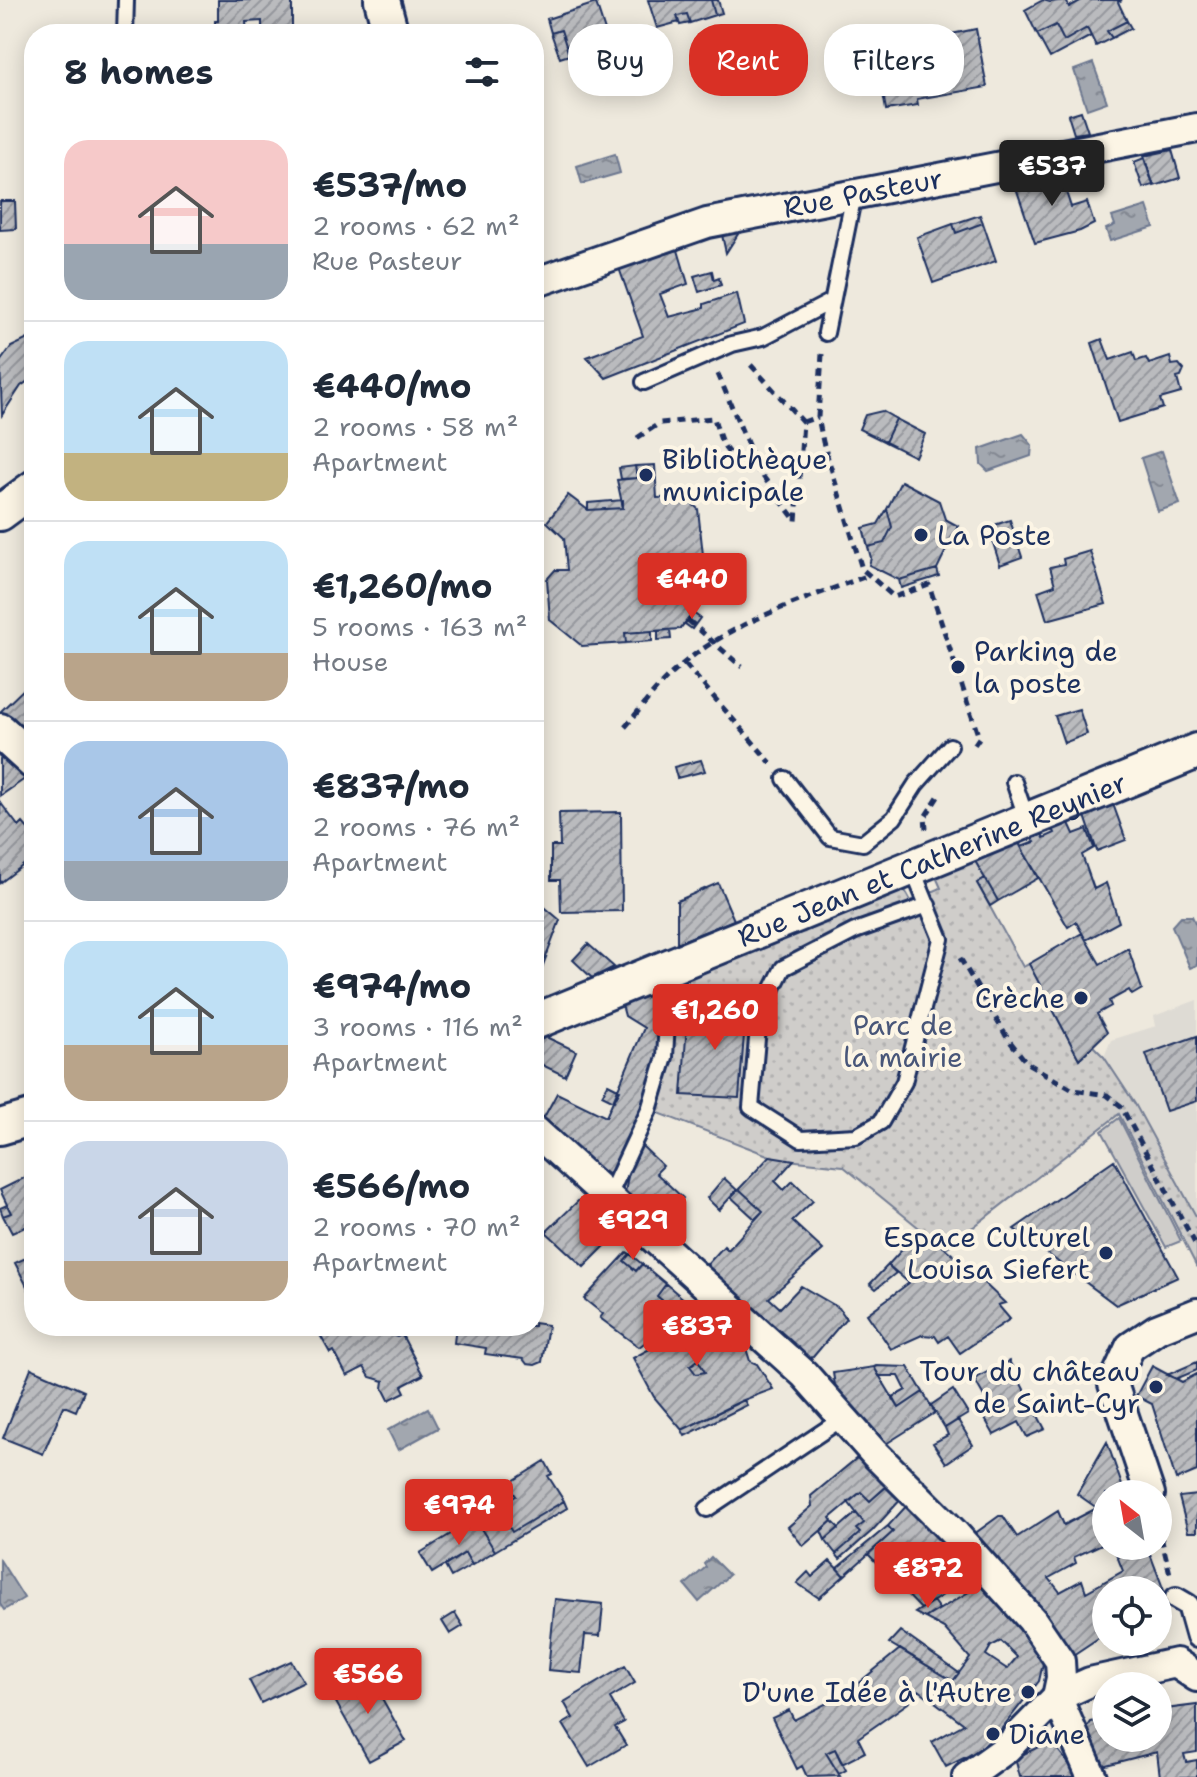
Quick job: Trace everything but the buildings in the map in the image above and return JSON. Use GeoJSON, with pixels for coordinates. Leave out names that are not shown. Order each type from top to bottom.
{"type":"FeatureCollection","features":[{"type":"Feature","properties":{"kind":"street"},"geometry":{"type":"LineString","coordinates":[[382,0],[388,24]]}},
{"type":"Feature","properties":{"kind":"street","name":"Rue Pasteur"},"geometry":{"type":"LineString","coordinates":[[544,280],[707,223],[1197,128]]}},
{"type":"Feature","properties":{"kind":"street"},"geometry":{"type":"LineString","coordinates":[[0,513],[24,495]]}},
{"type":"Feature","properties":{"kind":"street"},"geometry":{"type":"LineString","coordinates":[[0,731],[24,753]]}},
{"type":"Feature","properties":{"kind":"street","name":"Rue Jean et Catherine Reynier"},"geometry":{"type":"LineString","coordinates":[[544,1018],[1197,751]]}},
{"type":"Feature","properties":{"kind":"street"},"geometry":{"type":"LineString","coordinates":[[0,1127],[24,1120]]}},
{"type":"Feature","properties":{"kind":"street"},"geometry":{"type":"LineString","coordinates":[[544,1139],[804,1374],[1032,1620],[1060,1661],[1061,1678],[1057,1697],[1092,1777]]}},
{"type":"Feature","properties":{"kind":"street"},"geometry":{"type":"LineString","coordinates":[[1145,1480],[1113,1384],[1130,1347],[1157,1329],[1197,1313]]}},
{"type":"Feature","properties":{"kind":"street"},"geometry":{"type":"LineString","coordinates":[[1176,1598],[1188,1605],[1197,1637]]}},
{"type":"Feature","properties":{"kind":"street"},"geometry":{"type":"LineString","coordinates":[[967,1777],[1006,1749],[1057,1697],[1090,1682],[1176,1663],[1197,1677]]}},
{"type":"Feature","properties":{"kind":"lane"},"geometry":{"type":"LineString","coordinates":[[125,24],[126,0]]}},
{"type":"Feature","properties":{"kind":"lane"},"geometry":{"type":"LineString","coordinates":[[826,333],[854,194]]}},
{"type":"Feature","properties":{"kind":"lane"},"geometry":{"type":"LineString","coordinates":[[644,382],[732,344],[763,337],[832,301]]}},
{"type":"Feature","properties":{"kind":"lane"},"geometry":{"type":"LineString","coordinates":[[785,779],[830,837],[863,843],[894,818],[916,784],[950,746]]}},
{"type":"Feature","properties":{"kind":"lane"},"geometry":{"type":"LineString","coordinates":[[1014,782],[1027,821]]}},
{"type":"Feature","properties":{"kind":"lane"},"geometry":{"type":"LineString","coordinates":[[912,868],[928,905],[941,939],[904,1082],[881,1122],[856,1136],[801,1139],[751,1107],[759,1016],[783,968],[855,931],[928,905]]}},
{"type":"Feature","properties":{"kind":"lane"},"geometry":{"type":"LineString","coordinates":[[607,1199],[649,1110],[665,1057],[670,966]]}},
{"type":"Feature","properties":{"kind":"lane"},"geometry":{"type":"LineString","coordinates":[[707,1509],[843,1418]]}},
{"type":"Feature","properties":{"kind":"path"},"geometry":{"type":"LineString","coordinates":[[826,333],[821,357],[818,417],[862,569],[894,597],[929,585],[936,606]]}},
{"type":"Feature","properties":{"kind":"path"},"geometry":{"type":"LineString","coordinates":[[709,354],[759,471],[796,521],[803,422],[732,344]]}},
{"type":"Feature","properties":{"kind":"path"},"geometry":{"type":"LineString","coordinates":[[803,422],[818,417]]}},
{"type":"Feature","properties":{"kind":"path"},"geometry":{"type":"LineString","coordinates":[[637,438],[660,423],[714,418],[721,441],[734,460],[759,471]]}},
{"type":"Feature","properties":{"kind":"path"},"geometry":{"type":"LineString","coordinates":[[625,727],[671,674],[713,642],[792,603],[869,575]]}},
{"type":"Feature","properties":{"kind":"path"},"geometry":{"type":"LineString","coordinates":[[688,620],[742,667]]}},
{"type":"Feature","properties":{"kind":"path"},"geometry":{"type":"LineString","coordinates":[[685,664],[785,779]]}},
{"type":"Feature","properties":{"kind":"path"},"geometry":{"type":"LineString","coordinates":[[928,905],[1008,1039],[1027,1063],[1073,1090],[1107,1095],[1121,1106],[1197,1247]]}},
{"type":"Feature","properties":{"kind":"path"},"geometry":{"type":"LineString","coordinates":[[1167,1560],[1176,1598]]}},
{"type":"Feature","properties":{"kind":"shaded area"},"geometry":{"type":"Polygon","coordinates":[[[1197,1000],[1197,1218],[1135,1104],[1104,1057],[1111,1040],[1156,1026],[1154,1016],[1197,1000]]]}},
{"type":"Feature","properties":{"kind":"green space","name":"Parc de la mairie"},"geometry":{"type":"Polygon","coordinates":[[[975,861],[985,878],[977,883],[1023,967],[1029,964],[1079,1059],[1093,1046],[1104,1057],[1135,1104],[1197,1218],[1197,1267],[1119,1114],[945,1249],[843,1166],[778,1159],[656,1112],[673,1055],[679,981],[902,891],[911,901],[941,888],[937,879],[939,876],[975,861]]]}},
{"type":"Feature","properties":{"kind":"green space"},"geometry":{"type":"Polygon","coordinates":[[[1119,1118],[1181,1241],[1166,1247],[1102,1131],[1119,1118]]]}},
{"type":"Feature","properties":{"kind":"water"},"geometry":{"type":"Polygon","coordinates":[[[1093,63],[1107,102],[1087,109],[1074,70],[1093,63]]]}},
{"type":"Feature","properties":{"kind":"water"},"geometry":{"type":"Polygon","coordinates":[[[615,154],[620,173],[582,184],[577,166],[615,154]]]}},
{"type":"Feature","properties":{"kind":"water"},"geometry":{"type":"Polygon","coordinates":[[[1147,206],[1154,227],[1110,241],[1106,229],[1115,225],[1112,217],[1147,206]]]}},
{"type":"Feature","properties":{"kind":"water"},"geometry":{"type":"Polygon","coordinates":[[[1023,434],[1032,445],[1031,456],[988,471],[981,464],[980,449],[1023,434]]]}},
{"type":"Feature","properties":{"kind":"water"},"geometry":{"type":"Polygon","coordinates":[[[1162,451],[1180,504],[1158,511],[1141,458],[1162,451]]]}},
{"type":"Feature","properties":{"kind":"water"},"geometry":{"type":"Polygon","coordinates":[[[1181,916],[1192,916],[1197,927],[1197,965],[1190,968],[1172,926],[1181,916]]]}},
{"type":"Feature","properties":{"kind":"water"},"geometry":{"type":"Polygon","coordinates":[[[428,1408],[438,1428],[398,1450],[388,1430],[428,1408]]]}},
{"type":"Feature","properties":{"kind":"water"},"geometry":{"type":"Polygon","coordinates":[[[711,1557],[729,1575],[699,1602],[685,1585],[706,1567],[704,1564],[711,1557]]]}},
{"type":"Feature","properties":{"kind":"water"},"geometry":{"type":"Polygon","coordinates":[[[0,1560],[24,1598],[4,1610],[0,1604],[0,1560]]]}},
{"type":"Feature","properties":{"kind":"place","name":"Bibliothèque municipale"},"geometry":{"type":"Point","coordinates":[646,475]}},
{"type":"Feature","properties":{"kind":"place","name":"La Poste"},"geometry":{"type":"Point","coordinates":[921,535]}},
{"type":"Feature","properties":{"kind":"place","name":"Parking de la poste"},"geometry":{"type":"Point","coordinates":[958,667]}},
{"type":"Feature","properties":{"kind":"place","name":"Crèche"},"geometry":{"type":"Point","coordinates":[1081,998]}},
{"type":"Feature","properties":{"kind":"place","name":"Espace Culturel Louisa Siefert"},"geometry":{"type":"Point","coordinates":[1106,1253]}},
{"type":"Feature","properties":{"kind":"place","name":"Tour du château de Saint-Cyr"},"geometry":{"type":"Point","coordinates":[1156,1387]}},
{"type":"Feature","properties":{"kind":"place","name":"D'une Idée à l'Autre"},"geometry":{"type":"Point","coordinates":[1028,1692]}},
{"type":"Feature","properties":{"kind":"place","name":"Diane"},"geometry":{"type":"Point","coordinates":[993,1734]}}]}
